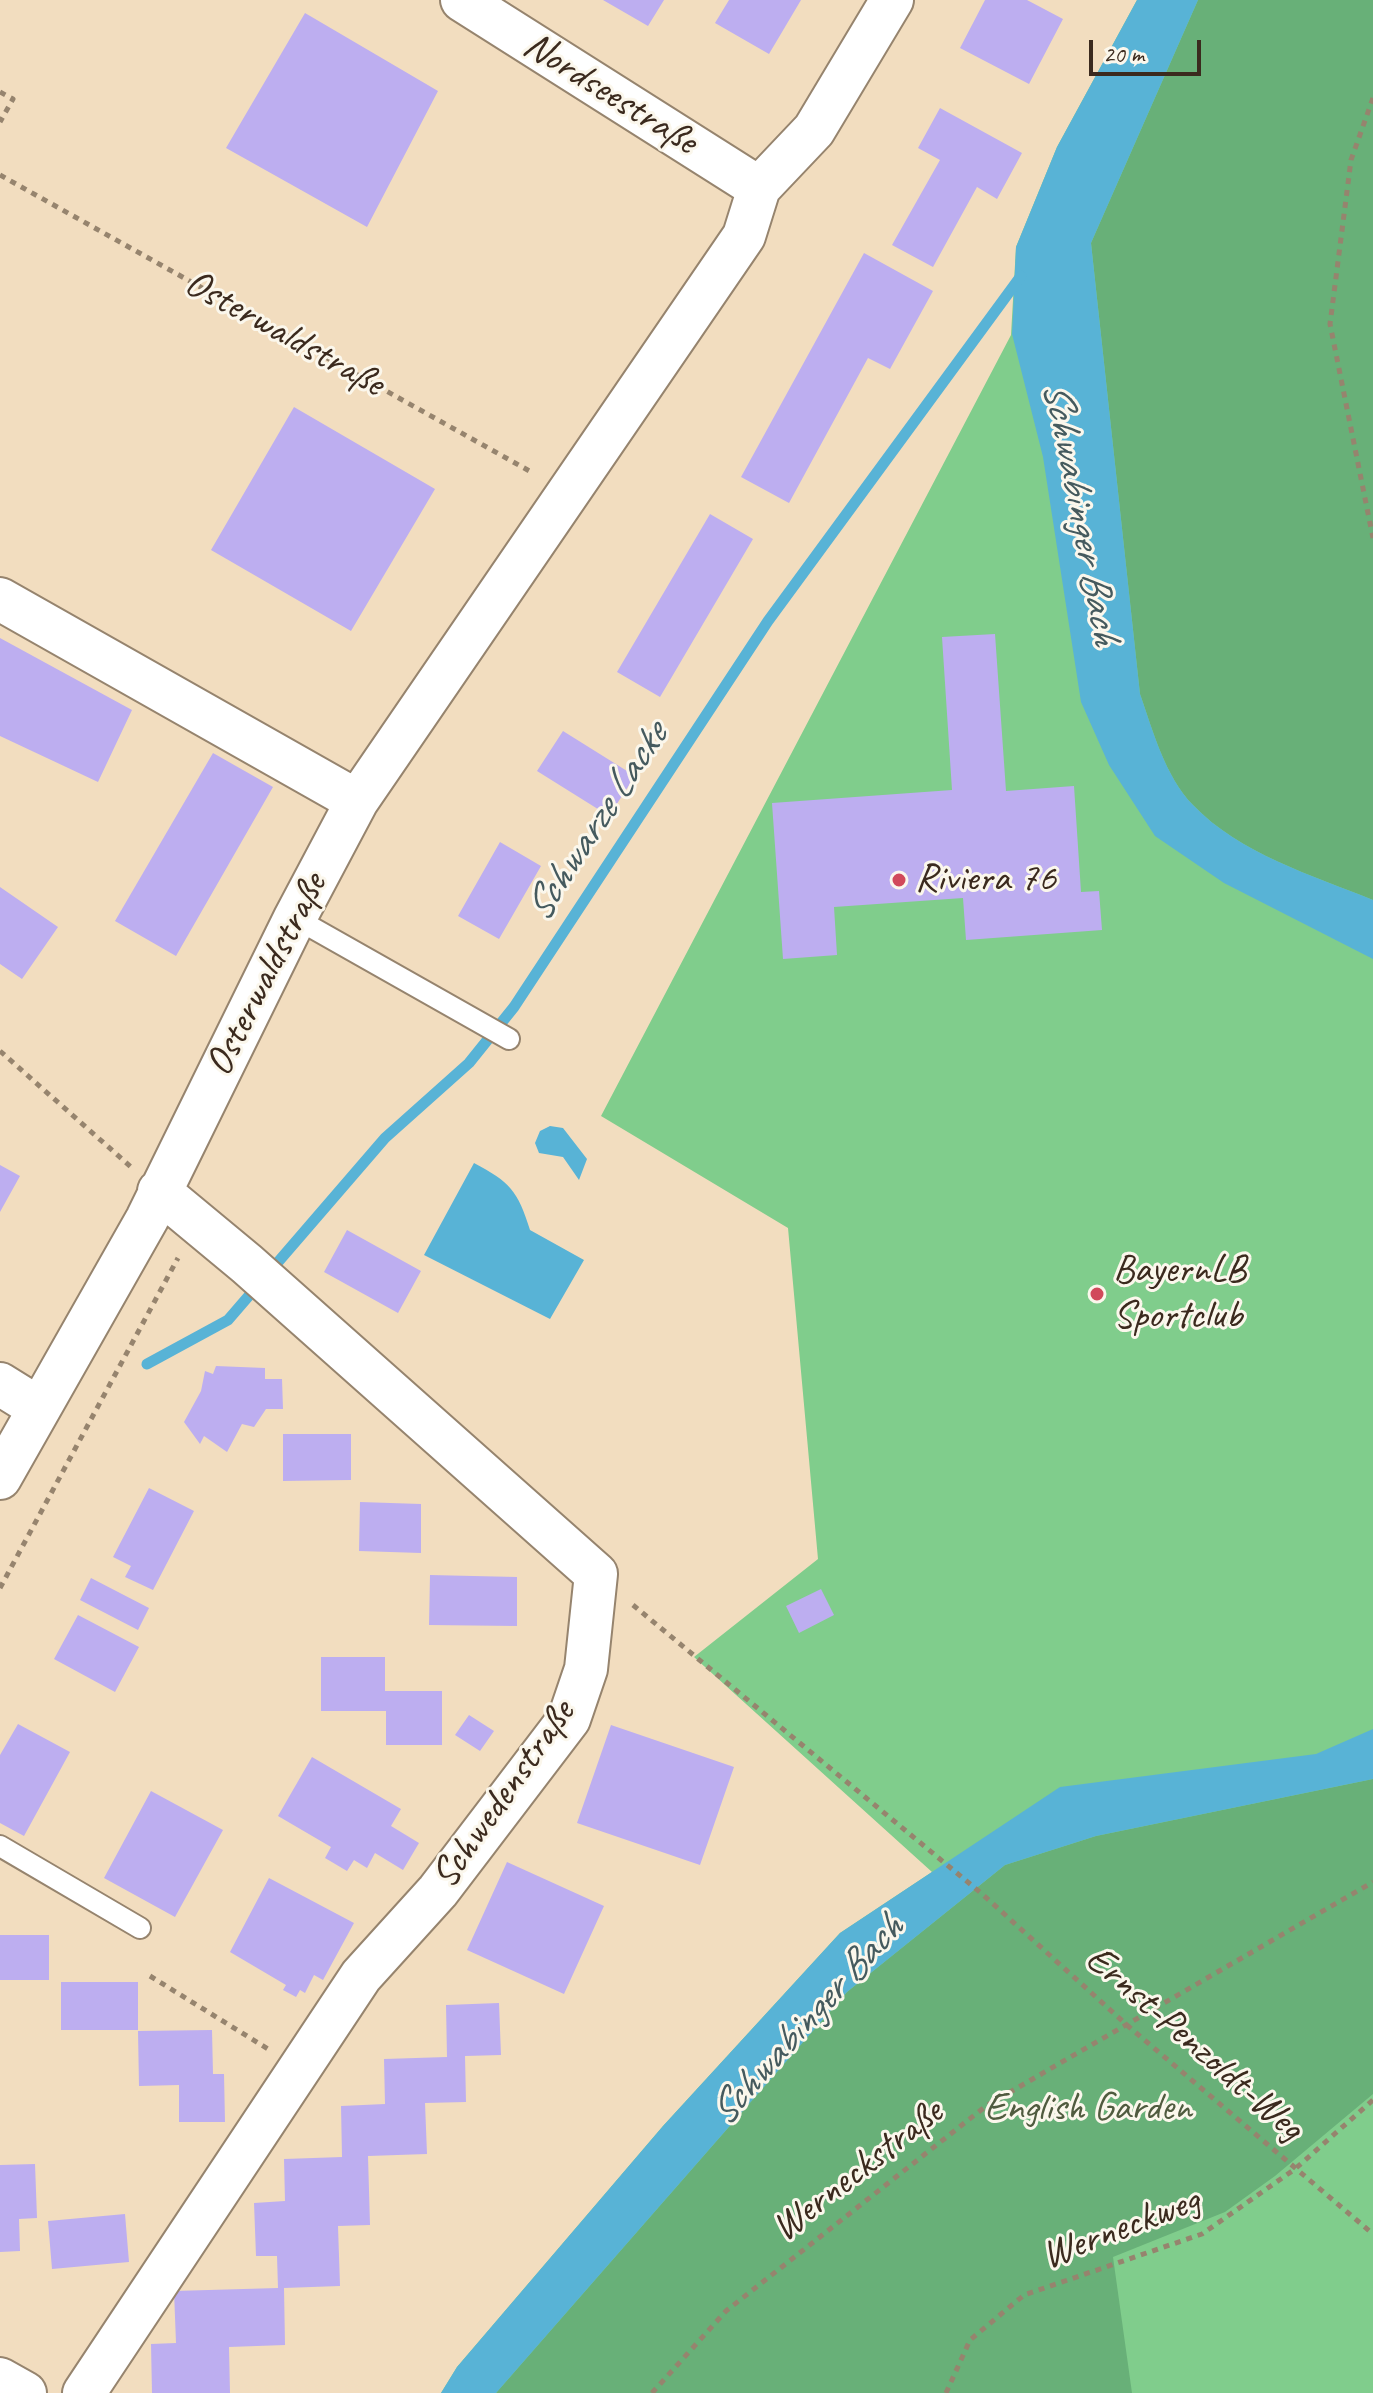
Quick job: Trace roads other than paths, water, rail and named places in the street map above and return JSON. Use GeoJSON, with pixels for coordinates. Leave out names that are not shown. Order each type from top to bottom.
{"type":"FeatureCollection","features":[{"type":"Feature","properties":{"kind":"street","name":"Nordseestraße"},"geometry":{"type":"LineString","coordinates":[[462,0],[759,188]]}},
{"type":"Feature","properties":{"kind":"street","name":"Osterwaldstraße"},"geometry":{"type":"LineString","coordinates":[[0,1478],[37,1407],[147,1219],[295,918],[357,801],[744,236],[759,188],[814,130],[892,0]]}},
{"type":"Feature","properties":{"kind":"street"},"geometry":{"type":"LineString","coordinates":[[0,599],[357,801]]}},
{"type":"Feature","properties":{"kind":"street","name":"Schwedenstraße"},"geometry":{"type":"LineString","coordinates":[[84,2393],[361,1976],[438,1891],[569,1719],[586,1669],[596,1574],[279,1292],[159,1191]]}},
{"type":"Feature","properties":{"kind":"street"},"geometry":{"type":"LineString","coordinates":[[0,1384],[37,1407]]}},
{"type":"Feature","properties":{"kind":"street"},"geometry":{"type":"LineString","coordinates":[[0,2379],[25,2393]]}},
{"type":"Feature","properties":{"kind":"lane"},"geometry":{"type":"LineString","coordinates":[[295,918],[509,1039]]}},
{"type":"Feature","properties":{"kind":"lane"},"geometry":{"type":"LineString","coordinates":[[0,1846],[140,1928]]}},
{"type":"Feature","properties":{"kind":"water","name":"Schwabinger Bach"},"geometry":{"type":"Polygon","coordinates":[[[1137,0],[1198,0],[1091,243],[1140,694],[1175,781],[1193,805],[1212,822],[1232,837],[1278,862],[1373,900],[1373,959],[1224,883],[1155,836],[1109,765],[1081,702],[1043,457],[1012,334],[1016,247],[1057,147],[1137,0]]]}},
{"type":"Feature","properties":{"kind":"water"},"geometry":{"type":"Polygon","coordinates":[[[550,1126],[563,1128],[587,1159],[579,1180],[563,1157],[539,1153],[535,1143],[540,1131],[550,1126]]]}},
{"type":"Feature","properties":{"kind":"water"},"geometry":{"type":"Polygon","coordinates":[[[474,1163],[511,1189],[530,1230],[584,1260],[550,1319],[424,1255],[474,1163]]]}},
{"type":"Feature","properties":{"kind":"water","name":"Schwabinger Bach"},"geometry":{"type":"Polygon","coordinates":[[[1373,1729],[1373,1779],[1096,1836],[1005,1865],[847,1992],[496,2393],[441,2393],[457,2367],[663,2126],[840,1933],[1060,1787],[1316,1754],[1373,1729]]]}},
{"type":"Feature","properties":{"kind":"waterway","name":"Schwarze Lacke"},"geometry":{"type":"LineString","coordinates":[[147,1364],[228,1320],[385,1138],[469,1063],[514,1007],[768,621],[1021,276]]}},
{"type":"Feature","properties":{"kind":"place","name":"Riviera 76"},"geometry":{"type":"Point","coordinates":[899,880]}},
{"type":"Feature","properties":{"kind":"place","name":"BayernLB Sportclub"},"geometry":{"type":"Point","coordinates":[1097,1294]}},
{"type":"Feature","properties":{"kind":"park label","name":"English Garden"},"geometry":{"type":"Point","coordinates":[1088,2109]}}]}
